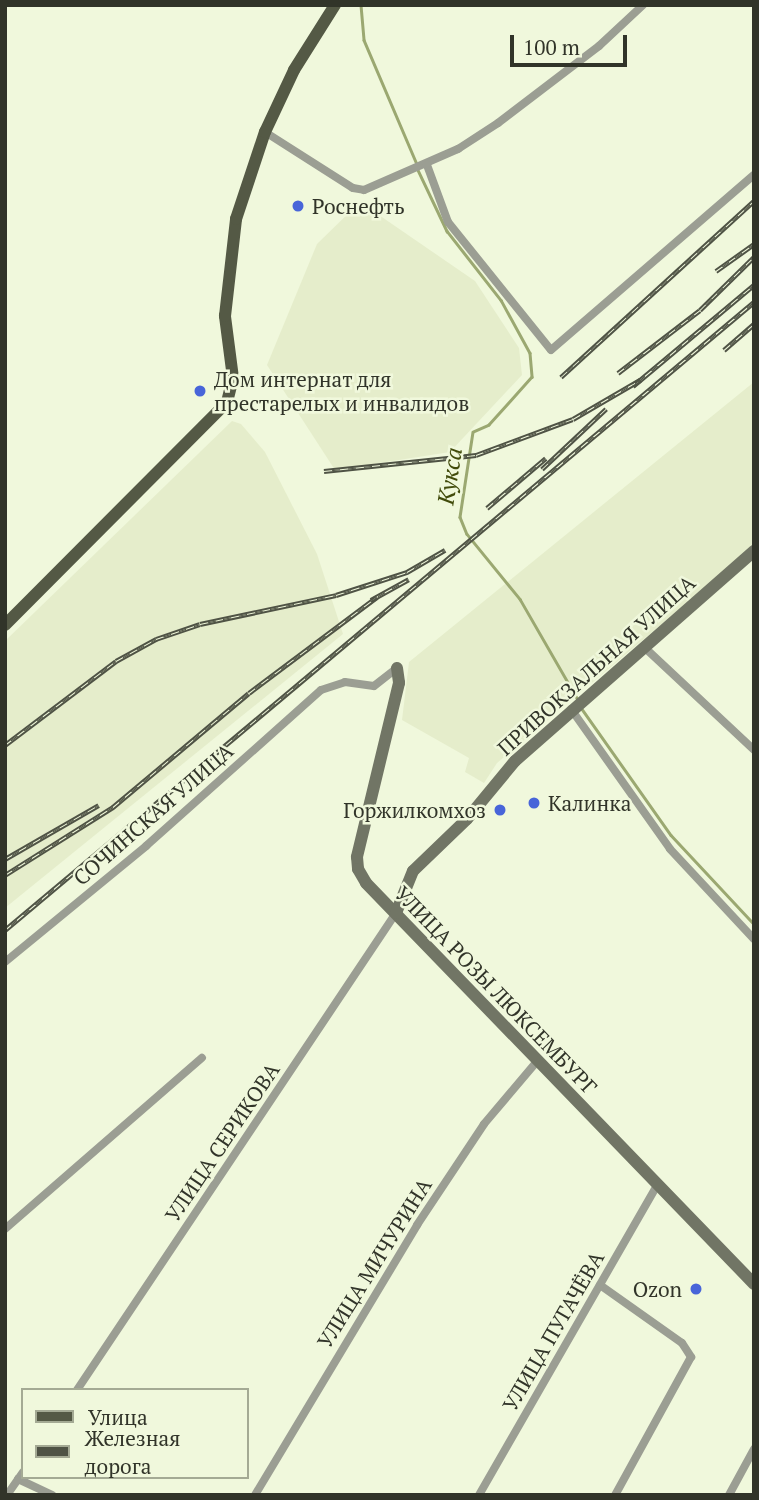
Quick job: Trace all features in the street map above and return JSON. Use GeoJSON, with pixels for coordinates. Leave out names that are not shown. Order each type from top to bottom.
{"type":"FeatureCollection","features":[{"type":"Feature","properties":{"kind":"main road"},"geometry":{"type":"LineString","coordinates":[[5,625],[227,402],[233,378],[225,316],[234,232],[265,132],[313,33],[335,5]]}},
{"type":"Feature","properties":{"kind":"street"},"geometry":{"type":"LineString","coordinates":[[265,132],[353,188],[364,190],[421,167],[498,123],[599,46],[643,5]]}},
{"type":"Feature","properties":{"kind":"street"},"geometry":{"type":"LineString","coordinates":[[421,167],[448,222],[551,350],[754,175]]}},
{"type":"Feature","properties":{"kind":"street","name":"ПРИВОКЗАЛЬНАЯ УЛИЦА"},"geometry":{"type":"LineString","coordinates":[[396,913],[413,871],[576,704],[754,551]]}},
{"type":"Feature","properties":{"kind":"street"},"geometry":{"type":"LineString","coordinates":[[644,647],[754,750]]}},
{"type":"Feature","properties":{"kind":"street","name":"СОЧИНСКАЯ УЛИЦА"},"geometry":{"type":"LineString","coordinates":[[5,962],[146,846],[321,690],[345,682],[374,686],[397,668]]}},
{"type":"Feature","properties":{"kind":"street","name":"УЛИЦА РОЗЫ ЛЮКСЕМБУРГ"},"geometry":{"type":"LineString","coordinates":[[397,668],[399,683],[357,857],[366,883],[754,1284]]}},
{"type":"Feature","properties":{"kind":"street"},"geometry":{"type":"LineString","coordinates":[[576,704],[670,849],[754,939]]}},
{"type":"Feature","properties":{"kind":"street","name":"УЛИЦА СЕРИКОВА"},"geometry":{"type":"LineString","coordinates":[[78,1388],[396,913]]}},
{"type":"Feature","properties":{"kind":"street"},"geometry":{"type":"LineString","coordinates":[[5,1229],[202,1058]]}},
{"type":"Feature","properties":{"kind":"street","name":"УЛИЦА МИЧУРИНА"},"geometry":{"type":"LineString","coordinates":[[255,1495],[417,1225],[484,1124],[538,1060]]}},
{"type":"Feature","properties":{"kind":"street","name":"УЛИЦА ПУГАЧЁВА"},"geometry":{"type":"LineString","coordinates":[[479,1495],[657,1186]]}},
{"type":"Feature","properties":{"kind":"street"},"geometry":{"type":"LineString","coordinates":[[600,1284],[682,1343],[691,1357],[615,1495]]}},
{"type":"Feature","properties":{"kind":"street"},"geometry":{"type":"LineString","coordinates":[[729,1495],[754,1449]]}},
{"type":"Feature","properties":{"kind":"street"},"geometry":{"type":"LineString","coordinates":[[8,1495],[21,1476]]}},
{"type":"Feature","properties":{"kind":"street"},"geometry":{"type":"LineString","coordinates":[[26,1479],[53,1495]]}},
{"type":"Feature","properties":{"kind":"shaded area"},"geometry":{"type":"Polygon","coordinates":[[[360,202],[475,281],[519,348],[522,375],[450,452],[335,470],[267,365],[317,244],[360,202]]]}},
{"type":"Feature","properties":{"kind":"shaded area"},"geometry":{"type":"Polygon","coordinates":[[[754,382],[754,546],[497,763],[484,783],[465,772],[469,758],[402,720],[409,662],[754,382]]]}},
{"type":"Feature","properties":{"kind":"shaded area"},"geometry":{"type":"Polygon","coordinates":[[[232,421],[241,424],[265,452],[317,554],[343,634],[5,908],[5,641],[232,421]]]}},
{"type":"Feature","properties":{"kind":"waterway","name":"Кукса"},"geometry":{"type":"LineString","coordinates":[[361,5],[364,40],[417,164]]}},
{"type":"Feature","properties":{"kind":"waterway","name":"Кукса"},"geometry":{"type":"LineString","coordinates":[[418,170],[447,231],[501,300],[530,353],[532,377],[489,425],[473,432],[460,517],[467,534],[520,599],[578,700]]}},
{"type":"Feature","properties":{"kind":"waterway","name":"Кукса"},"geometry":{"type":"LineString","coordinates":[[582,709],[671,835],[754,924]]}},
{"type":"Feature","properties":{"kind":"railway"},"geometry":{"type":"LineString","coordinates":[[561,377],[754,201]]}},
{"type":"Feature","properties":{"kind":"railway"},"geometry":{"type":"LineString","coordinates":[[716,271],[754,244]]}},
{"type":"Feature","properties":{"kind":"railway"},"geometry":{"type":"LineString","coordinates":[[618,373],[700,310],[754,257]]}},
{"type":"Feature","properties":{"kind":"railway"},"geometry":{"type":"LineString","coordinates":[[633,386],[754,285]]}},
{"type":"Feature","properties":{"kind":"railway"},"geometry":{"type":"LineString","coordinates":[[5,930],[754,302]]}},
{"type":"Feature","properties":{"kind":"railway"},"geometry":{"type":"LineString","coordinates":[[724,350],[754,324]]}},
{"type":"Feature","properties":{"kind":"railway"},"geometry":{"type":"LineString","coordinates":[[324,471],[476,455],[573,419],[640,380]]}},
{"type":"Feature","properties":{"kind":"railway"},"geometry":{"type":"LineString","coordinates":[[542,469],[606,409]]}},
{"type":"Feature","properties":{"kind":"railway"},"geometry":{"type":"LineString","coordinates":[[487,508],[546,458]]}},
{"type":"Feature","properties":{"kind":"railway"},"geometry":{"type":"LineString","coordinates":[[5,745],[116,661],[156,639],[200,624],[336,595],[407,572],[445,550]]}},
{"type":"Feature","properties":{"kind":"railway"},"geometry":{"type":"LineString","coordinates":[[371,600],[409,579]]}},
{"type":"Feature","properties":{"kind":"railway"},"geometry":{"type":"LineString","coordinates":[[5,875],[113,807],[249,693],[377,597]]}},
{"type":"Feature","properties":{"kind":"railway"},"geometry":{"type":"LineString","coordinates":[[5,859],[99,805]]}},
{"type":"Feature","properties":{"kind":"place","name":"Роснефть"},"geometry":{"type":"Point","coordinates":[298,206]}},
{"type":"Feature","properties":{"kind":"place","name":"Дом интернат для престарелых и инвалидов"},"geometry":{"type":"Point","coordinates":[200,391]}},
{"type":"Feature","properties":{"kind":"place","name":"Калинка"},"geometry":{"type":"Point","coordinates":[534,803]}},
{"type":"Feature","properties":{"kind":"place","name":"Горжилкомхоз"},"geometry":{"type":"Point","coordinates":[500,810]}},
{"type":"Feature","properties":{"kind":"place","name":"Ozon"},"geometry":{"type":"Point","coordinates":[696,1289]}}]}
